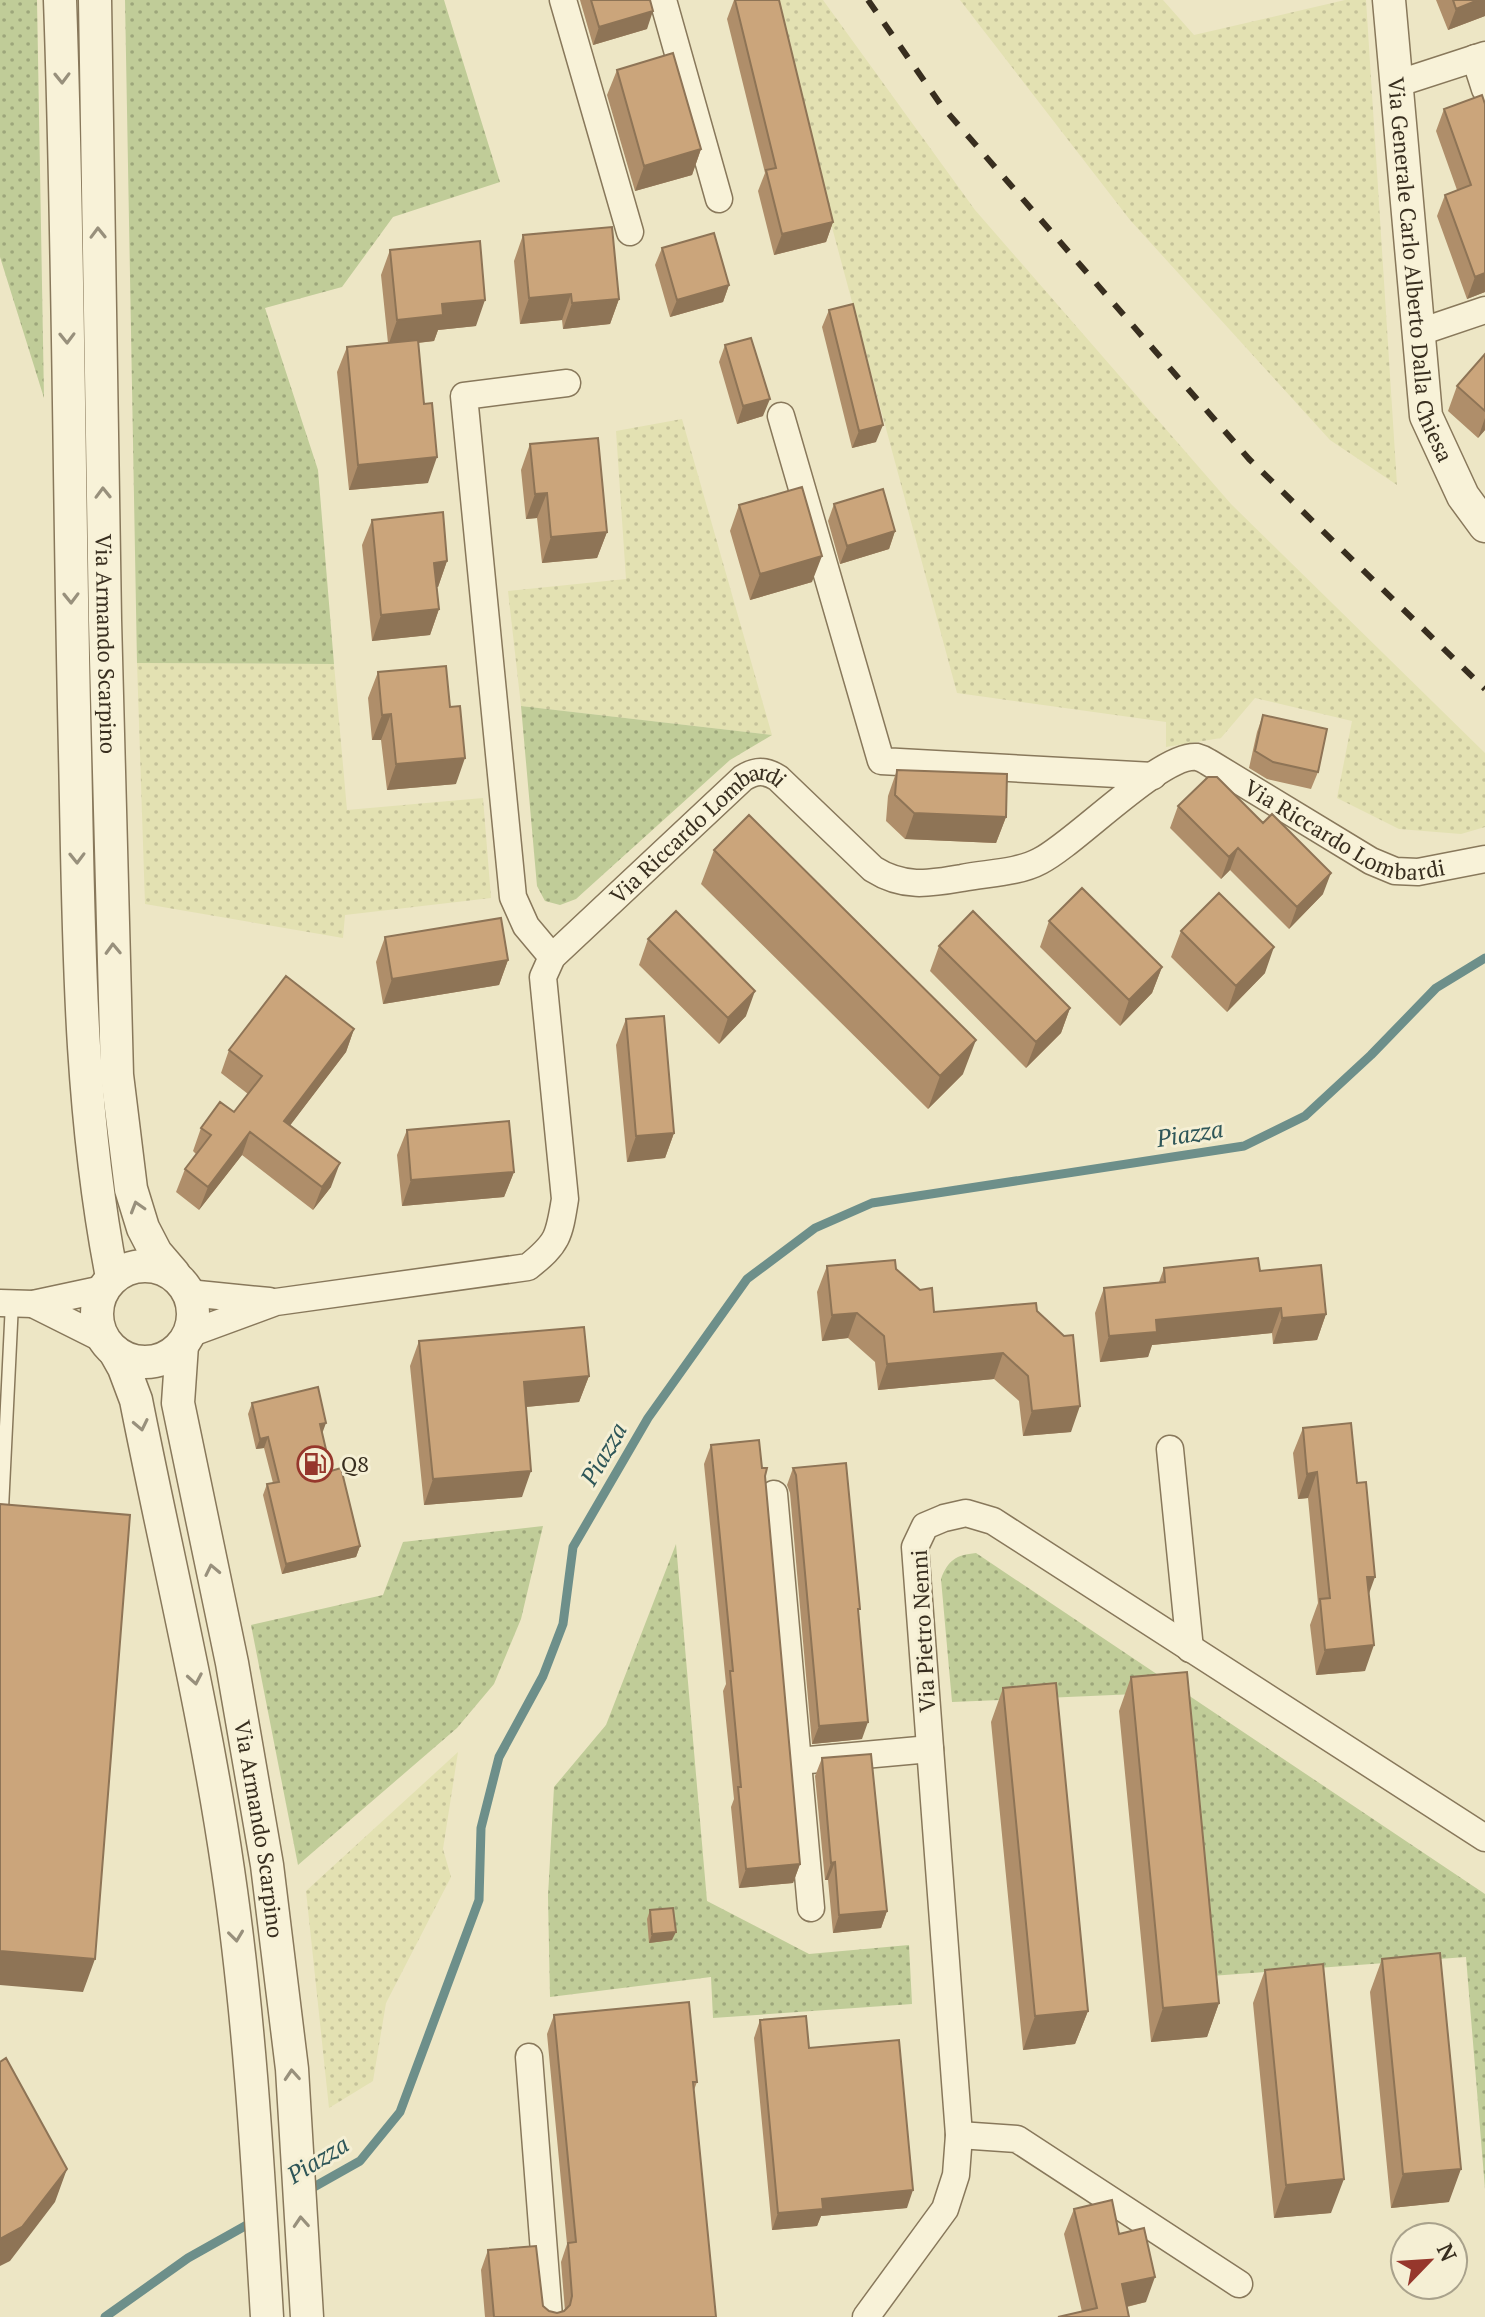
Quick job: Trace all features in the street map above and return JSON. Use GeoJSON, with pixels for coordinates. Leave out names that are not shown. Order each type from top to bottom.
{"type":"FeatureCollection","features":[{"type":"Feature","properties":{"kind":"street","name":"Via Armando Scarpino"},"geometry":{"type":"LineString","coordinates":[[60,0],[72,652],[84,1077],[107,1283]]}},
{"type":"Feature","properties":{"kind":"street","name":"Via Armando Scarpino"},"geometry":{"type":"LineString","coordinates":[[95,0],[105,620],[117,1075],[131,1189],[143,1228],[156,1253],[181,1284]]}},
{"type":"Feature","properties":{"kind":"street"},"geometry":{"type":"LineString","coordinates":[[563,0],[630,232]]}},
{"type":"Feature","properties":{"kind":"street"},"geometry":{"type":"LineString","coordinates":[[663,0],[719,199]]}},
{"type":"Feature","properties":{"kind":"street","name":"Via Generale Carlo Alberto Dalla Chiesa"},"geometry":{"type":"LineString","coordinates":[[1389,0],[1426,416],[1463,496],[1481,512]]}},
{"type":"Feature","properties":{"kind":"street"},"geometry":{"type":"LineString","coordinates":[[1396,84],[1480,56],[1485,89]]}},
{"type":"Feature","properties":{"kind":"street"},"geometry":{"type":"LineString","coordinates":[[1417,333],[1485,310]]}},
{"type":"Feature","properties":{"kind":"street"},"geometry":{"type":"LineString","coordinates":[[186,1339],[276,1302],[528,1267],[546,1252],[559,1235],[565,1199],[543,977],[552,957],[526,926],[513,897],[464,396],[567,383]]}},
{"type":"Feature","properties":{"kind":"street"},"geometry":{"type":"LineString","coordinates":[[781,416],[881,761],[1153,776]]}},
{"type":"Feature","properties":{"kind":"street","name":"Via Riccardo Lombardi"},"geometry":{"type":"LineString","coordinates":[[552,957],[743,778],[761,771],[778,778],[873,869],[888,878],[916,884],[1037,863],[1153,776],[1183,760],[1197,757],[1371,861],[1395,871],[1418,872],[1485,859]]}},
{"type":"Feature","properties":{"kind":"street"},"geometry":{"type":"LineString","coordinates":[[15,1304],[107,1283],[135,1266],[149,1265],[181,1284],[276,1302]]}},
{"type":"Feature","properties":{"kind":"street"},"geometry":{"type":"LineString","coordinates":[[107,1283],[97,1301],[96,1321],[109,1346]]}},
{"type":"Feature","properties":{"kind":"street"},"geometry":{"type":"LineString","coordinates":[[15,1304],[109,1346],[128,1359],[156,1361],[170,1356],[186,1339],[193,1322],[192,1302],[181,1284]]}},
{"type":"Feature","properties":{"kind":"street","name":"Via Armando Scarpino"},"geometry":{"type":"LineString","coordinates":[[186,1339],[178,1403],[232,1663],[267,1865],[292,2069],[307,2304]]}},
{"type":"Feature","properties":{"kind":"street","name":"Via Armando Scarpino"},"geometry":{"type":"LineString","coordinates":[[109,1346],[124,1368],[136,1400],[194,1670],[228,1870],[252,2073],[267,2313]]}},
{"type":"Feature","properties":{"kind":"street"},"geometry":{"type":"LineString","coordinates":[[1170,1449],[1190,1649]]}},
{"type":"Feature","properties":{"kind":"street"},"geometry":{"type":"LineString","coordinates":[[774,1494],[811,1908]]}},
{"type":"Feature","properties":{"kind":"street","name":"Via Pietro Nenni"},"geometry":{"type":"LineString","coordinates":[[866,2317],[945,2209],[956,2175],[959,2135],[915,1547],[925,1526],[966,1513],[993,1521],[1485,1838]]}},
{"type":"Feature","properties":{"kind":"street"},"geometry":{"type":"LineString","coordinates":[[798,1761],[930,1749]]}},
{"type":"Feature","properties":{"kind":"street"},"geometry":{"type":"LineString","coordinates":[[529,2057],[549,2317]]}},
{"type":"Feature","properties":{"kind":"street"},"geometry":{"type":"LineString","coordinates":[[959,2135],[1017,2139],[1239,2284]]}},
{"type":"Feature","properties":{"kind":"lane"},"geometry":{"type":"LineString","coordinates":[[15,1304],[1,1509],[18,1510]]}},
{"type":"Feature","properties":{"kind":"shaded area"},"geometry":{"type":"Polygon","coordinates":[[[771,0],[823,0],[975,210],[1231,504],[1485,753],[1485,827],[1461,834],[1399,829],[1337,798],[1352,721],[1255,698],[1221,738],[1166,747],[1166,722],[957,693],[771,0]]]}},
{"type":"Feature","properties":{"kind":"shaded area"},"geometry":{"type":"Polygon","coordinates":[[[960,0],[1163,0],[1194,35],[1345,0],[1366,0],[1397,485],[1330,440],[1130,220],[960,0]]]}},
{"type":"Feature","properties":{"kind":"shaded area"},"geometry":{"type":"Polygon","coordinates":[[[682,419],[772,735],[521,706],[508,591],[626,579],[616,431],[682,419]]]}},
{"type":"Feature","properties":{"kind":"shaded area"},"geometry":{"type":"Polygon","coordinates":[[[137,663],[334,664],[347,810],[483,798],[491,898],[345,915],[343,938],[145,904],[137,663]]]}},
{"type":"Feature","properties":{"kind":"shaded area"},"geometry":{"type":"Polygon","coordinates":[[[458,1752],[443,1849],[451,1877],[386,2003],[373,2081],[329,2108],[306,1891],[458,1752]]]}},
{"type":"Feature","properties":{"kind":"green space"},"geometry":{"type":"Polygon","coordinates":[[[0,0],[37,0],[44,398],[0,257],[0,0]]]}},
{"type":"Feature","properties":{"kind":"green space"},"geometry":{"type":"Polygon","coordinates":[[[125,0],[444,0],[500,182],[393,217],[342,287],[265,308],[318,470],[334,664],[137,663],[125,0]]]}},
{"type":"Feature","properties":{"kind":"green space"},"geometry":{"type":"Polygon","coordinates":[[[521,706],[772,735],[730,760],[576,899],[560,905],[545,901],[537,886],[521,706]]]}},
{"type":"Feature","properties":{"kind":"green space"},"geometry":{"type":"Polygon","coordinates":[[[543,1526],[521,1619],[494,1684],[457,1728],[298,1865],[251,1625],[383,1595],[403,1542],[543,1526]]]}},
{"type":"Feature","properties":{"kind":"green space"},"geometry":{"type":"Polygon","coordinates":[[[676,1544],[707,1901],[809,1954],[909,1945],[912,2004],[713,2018],[711,1977],[550,1997],[548,1896],[554,1787],[606,1725],[676,1544]]]}},
{"type":"Feature","properties":{"kind":"green space"},"geometry":{"type":"Polygon","coordinates":[[[976,1553],[1485,1894],[1485,2189],[1466,1957],[1211,1976],[1182,1692],[952,1702],[941,1579],[954,1560],[976,1553]]]}},
{"type":"Feature","properties":{"kind":"building"},"geometry":{"type":"Polygon","coordinates":[[[591,0],[650,0],[653,11],[599,27],[591,0]]]}},
{"type":"Feature","properties":{"kind":"building"},"geometry":{"type":"Polygon","coordinates":[[[735,0],[779,0],[833,222],[782,234],[766,170],[776,168],[735,0]]]}},
{"type":"Feature","properties":{"kind":"building"},"geometry":{"type":"Polygon","coordinates":[[[1453,0],[1478,0],[1456,9],[1453,0]]]}},
{"type":"Feature","properties":{"kind":"building"},"geometry":{"type":"Polygon","coordinates":[[[673,53],[701,149],[644,166],[617,70],[673,53]]]}},
{"type":"Feature","properties":{"kind":"building"},"geometry":{"type":"Polygon","coordinates":[[[1482,95],[1485,104],[1485,273],[1475,277],[1445,195],[1471,185],[1444,109],[1482,95]]]}},
{"type":"Feature","properties":{"kind":"building"},"geometry":{"type":"Polygon","coordinates":[[[612,227],[619,299],[572,303],[571,294],[529,298],[523,235],[612,227]]]}},
{"type":"Feature","properties":{"kind":"building"},"geometry":{"type":"Polygon","coordinates":[[[714,233],[729,285],[677,300],[662,248],[714,233]]]}},
{"type":"Feature","properties":{"kind":"building"},"geometry":{"type":"Polygon","coordinates":[[[480,241],[485,300],[442,304],[443,315],[397,320],[390,250],[480,241]]]}},
{"type":"Feature","properties":{"kind":"building"},"geometry":{"type":"Polygon","coordinates":[[[853,304],[883,425],[859,431],[829,310],[853,304]]]}},
{"type":"Feature","properties":{"kind":"building"},"geometry":{"type":"Polygon","coordinates":[[[751,338],[770,399],[743,406],[725,345],[751,338]]]}},
{"type":"Feature","properties":{"kind":"building"},"geometry":{"type":"Polygon","coordinates":[[[418,340],[424,404],[432,403],[437,457],[358,465],[347,347],[418,340]]]}},
{"type":"Feature","properties":{"kind":"building"},"geometry":{"type":"Polygon","coordinates":[[[1485,354],[1485,411],[1457,386],[1485,354]]]}},
{"type":"Feature","properties":{"kind":"building"},"geometry":{"type":"Polygon","coordinates":[[[598,438],[607,532],[551,537],[547,493],[535,494],[530,444],[598,438]]]}},
{"type":"Feature","properties":{"kind":"building"},"geometry":{"type":"Polygon","coordinates":[[[802,487],[822,556],[760,574],[739,505],[802,487]]]}},
{"type":"Feature","properties":{"kind":"building"},"geometry":{"type":"Polygon","coordinates":[[[883,489],[895,531],[847,546],[834,504],[883,489]]]}},
{"type":"Feature","properties":{"kind":"building"},"geometry":{"type":"Polygon","coordinates":[[[443,512],[447,561],[434,563],[439,609],[381,615],[372,520],[443,512]]]}},
{"type":"Feature","properties":{"kind":"building"},"geometry":{"type":"Polygon","coordinates":[[[446,666],[450,707],[460,706],[465,758],[396,764],[391,714],[382,715],[378,672],[446,666]]]}},
{"type":"Feature","properties":{"kind":"building"},"geometry":{"type":"Polygon","coordinates":[[[1263,715],[1327,729],[1318,772],[1273,762],[1255,751],[1263,715]]]}},
{"type":"Feature","properties":{"kind":"building"},"geometry":{"type":"Polygon","coordinates":[[[897,770],[1007,774],[1006,817],[914,813],[895,795],[897,770]]]}},
{"type":"Feature","properties":{"kind":"building"},"geometry":{"type":"Polygon","coordinates":[[[1208,777],[1217,777],[1263,823],[1272,814],[1331,873],[1297,907],[1238,848],[1229,857],[1178,806],[1208,777]]]}},
{"type":"Feature","properties":{"kind":"building"},"geometry":{"type":"Polygon","coordinates":[[[749,815],[976,1040],[940,1076],[714,850],[749,815]]]}},
{"type":"Feature","properties":{"kind":"building"},"geometry":{"type":"Polygon","coordinates":[[[1082,888],[1162,967],[1129,1000],[1049,921],[1082,888]]]}},
{"type":"Feature","properties":{"kind":"building"},"geometry":{"type":"Polygon","coordinates":[[[1219,893],[1274,947],[1236,986],[1181,931],[1219,893]]]}},
{"type":"Feature","properties":{"kind":"building"},"geometry":{"type":"Polygon","coordinates":[[[676,911],[755,991],[728,1018],[648,939],[676,911]]]}},
{"type":"Feature","properties":{"kind":"building"},"geometry":{"type":"Polygon","coordinates":[[[973,911],[1070,1008],[1036,1042],[939,946],[973,911]]]}},
{"type":"Feature","properties":{"kind":"building"},"geometry":{"type":"Polygon","coordinates":[[[501,918],[508,960],[392,979],[385,937],[501,918]]]}},
{"type":"Feature","properties":{"kind":"building"},"geometry":{"type":"Polygon","coordinates":[[[286,976],[354,1029],[284,1121],[340,1163],[322,1187],[250,1132],[208,1187],[185,1169],[211,1135],[201,1128],[220,1102],[234,1112],[262,1076],[229,1050],[286,976]]]}},
{"type":"Feature","properties":{"kind":"building"},"geometry":{"type":"Polygon","coordinates":[[[664,1016],[674,1133],[636,1136],[626,1019],[664,1016]]]}},
{"type":"Feature","properties":{"kind":"building"},"geometry":{"type":"Polygon","coordinates":[[[509,1121],[514,1172],[411,1180],[407,1130],[509,1121]]]}},
{"type":"Feature","properties":{"kind":"building"},"geometry":{"type":"Polygon","coordinates":[[[1258,1258],[1260,1271],[1321,1265],[1326,1314],[1282,1318],[1281,1308],[1156,1320],[1157,1332],[1109,1336],[1104,1288],[1165,1282],[1164,1268],[1258,1258]]]}},
{"type":"Feature","properties":{"kind":"building"},"geometry":{"type":"Polygon","coordinates":[[[895,1260],[896,1269],[920,1290],[932,1288],[934,1312],[1036,1303],[1037,1311],[1064,1336],[1073,1335],[1080,1406],[1032,1411],[1028,1376],[1003,1353],[887,1364],[884,1336],[857,1313],[832,1315],[827,1266],[895,1260]]]}},
{"type":"Feature","properties":{"kind":"building"},"geometry":{"type":"Polygon","coordinates":[[[584,1327],[589,1376],[524,1382],[531,1471],[433,1479],[419,1341],[584,1327]]]}},
{"type":"Feature","properties":{"kind":"building"},"geometry":{"type":"Polygon","coordinates":[[[318,1387],[326,1423],[320,1424],[331,1471],[341,1468],[360,1546],[286,1564],[267,1484],[279,1482],[268,1437],[260,1439],[252,1403],[318,1387]]]}},
{"type":"Feature","properties":{"kind":"building"},"geometry":{"type":"Polygon","coordinates":[[[1351,1423],[1357,1483],[1366,1482],[1375,1577],[1367,1577],[1374,1645],[1325,1650],[1320,1599],[1330,1598],[1317,1472],[1307,1474],[1303,1428],[1351,1423]]]}},
{"type":"Feature","properties":{"kind":"building"},"geometry":{"type":"Polygon","coordinates":[[[759,1440],[762,1468],[767,1468],[765,1476],[800,1864],[746,1869],[730,1671],[733,1671],[711,1445],[759,1440]]]}},
{"type":"Feature","properties":{"kind":"building"},"geometry":{"type":"Polygon","coordinates":[[[846,1463],[868,1722],[819,1726],[793,1468],[846,1463]]]}},
{"type":"Feature","properties":{"kind":"building"},"geometry":{"type":"Polygon","coordinates":[[[0,1504],[130,1515],[95,1959],[0,1951],[0,1504]]]}},
{"type":"Feature","properties":{"kind":"building"},"geometry":{"type":"Polygon","coordinates":[[[1187,1672],[1219,2003],[1163,2008],[1131,1677],[1187,1672]]]}},
{"type":"Feature","properties":{"kind":"building"},"geometry":{"type":"Polygon","coordinates":[[[1056,1683],[1088,2011],[1035,2016],[1003,1688],[1056,1683]]]}},
{"type":"Feature","properties":{"kind":"building"},"geometry":{"type":"Polygon","coordinates":[[[871,1754],[887,1911],[839,1915],[822,1758],[871,1754]]]}},
{"type":"Feature","properties":{"kind":"building"},"geometry":{"type":"Polygon","coordinates":[[[673,1908],[676,1932],[652,1934],[650,1910],[673,1908]]]}},
{"type":"Feature","properties":{"kind":"building"},"geometry":{"type":"Polygon","coordinates":[[[1440,1953],[1461,2169],[1403,2174],[1382,1959],[1440,1953]]]}},
{"type":"Feature","properties":{"kind":"building"},"geometry":{"type":"Polygon","coordinates":[[[1323,1964],[1344,2179],[1286,2185],[1265,1970],[1323,1964]]]}},
{"type":"Feature","properties":{"kind":"building"},"geometry":{"type":"Polygon","coordinates":[[[689,2002],[697,2082],[693,2082],[716,2317],[494,2317],[488,2250],[536,2246],[543,2306],[557,2313],[564,2311],[570,2305],[572,2296],[568,2243],[576,2242],[554,2015],[689,2002]]]}},
{"type":"Feature","properties":{"kind":"building"},"geometry":{"type":"Polygon","coordinates":[[[806,2016],[809,2048],[899,2040],[913,2190],[822,2199],[823,2209],[778,2213],[760,2020],[806,2016]]]}},
{"type":"Feature","properties":{"kind":"building"},"geometry":{"type":"Polygon","coordinates":[[[6,2058],[67,2169],[22,2227],[0,2239],[0,2062],[6,2058]]]}},
{"type":"Feature","properties":{"kind":"building"},"geometry":{"type":"Polygon","coordinates":[[[1112,2200],[1119,2234],[1144,2228],[1155,2277],[1122,2284],[1129,2317],[1058,2317],[1097,2308],[1074,2209],[1112,2200]]]}},
{"type":"Feature","properties":{"kind":"waterway","name":"Piazza"},"geometry":{"type":"LineString","coordinates":[[305,2192],[360,2161],[400,2112],[479,1900],[481,1828],[499,1757],[543,1676],[563,1624],[573,1547],[648,1418],[747,1279],[815,1228],[872,1203],[1244,1146],[1305,1116],[1371,1055],[1436,988],[1485,958]]}},
{"type":"Feature","properties":{"kind":"waterway","name":"Piazza"},"geometry":{"type":"LineString","coordinates":[[105,2317],[188,2258],[254,2221]]}},
{"type":"Feature","properties":{"kind":"railway"},"geometry":{"type":"LineString","coordinates":[[868,0],[941,105],[1249,459],[1485,689]]}},
{"type":"Feature","properties":{"kind":"place","name":"Q8"},"geometry":{"type":"Point","coordinates":[315,1464]}}]}
